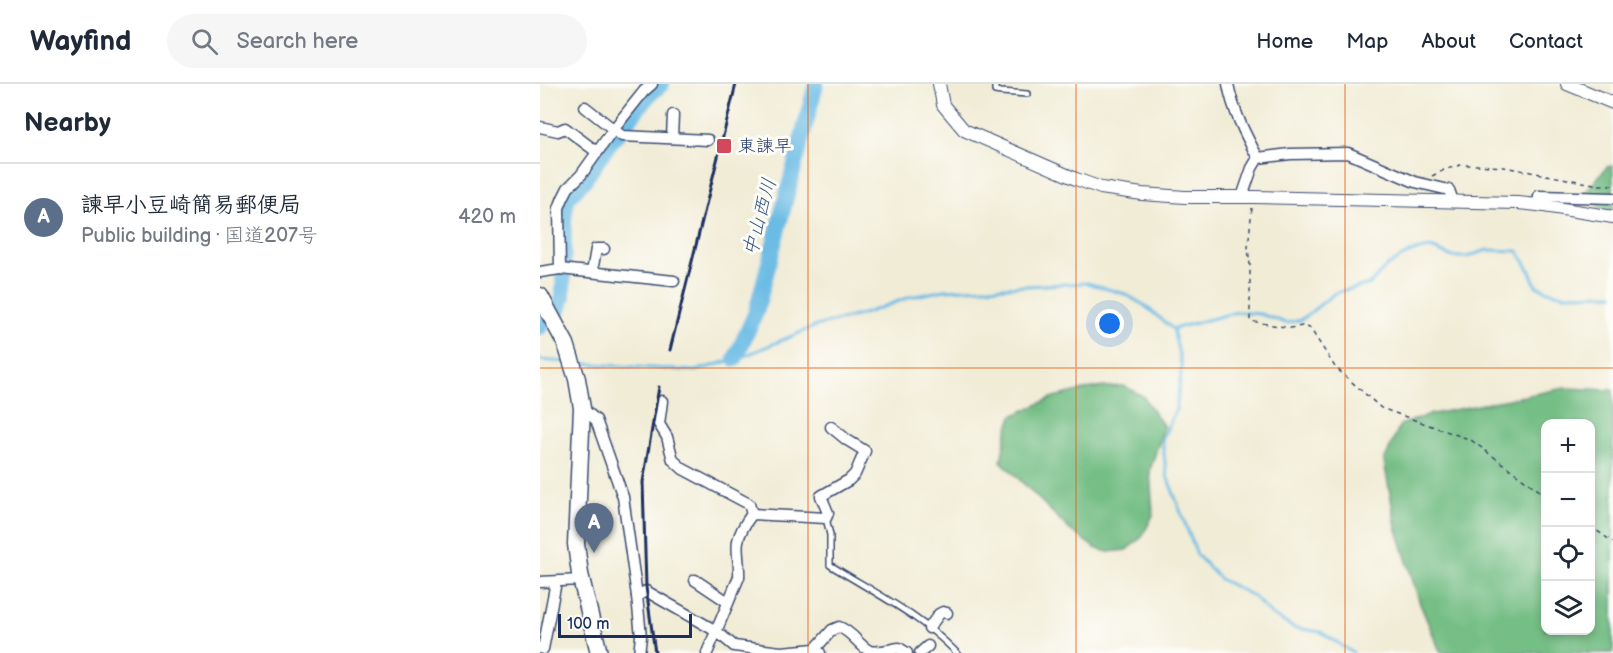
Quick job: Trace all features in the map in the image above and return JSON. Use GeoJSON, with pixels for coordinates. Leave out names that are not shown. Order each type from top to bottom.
{"type":"FeatureCollection","features":[{"type":"Feature","properties":{"kind":"highway"},"geometry":{"type":"LineString","coordinates":[[540,297],[566,344],[577,379],[582,408],[576,544],[581,580],[598,653]]}},
{"type":"Feature","properties":{"kind":"street"},"geometry":{"type":"LineString","coordinates":[[562,269],[560,208],[563,198],[568,188],[581,176],[597,152],[616,132],[644,91],[652,84]]}},
{"type":"Feature","properties":{"kind":"street"},"geometry":{"type":"LineString","coordinates":[[939,84],[943,105],[964,130],[1101,188],[1185,197],[1453,201],[1538,205],[1613,216]]}},
{"type":"Feature","properties":{"kind":"street"},"geometry":{"type":"LineString","coordinates":[[1228,84],[1232,105],[1258,158]]}},
{"type":"Feature","properties":{"kind":"street"},"geometry":{"type":"LineString","coordinates":[[1567,84],[1613,103]]}},
{"type":"Feature","properties":{"kind":"street"},"geometry":{"type":"LineString","coordinates":[[585,107],[616,132],[708,140]]}},
{"type":"Feature","properties":{"kind":"street"},"geometry":{"type":"LineString","coordinates":[[672,138],[673,115]]}},
{"type":"Feature","properties":{"kind":"street"},"geometry":{"type":"LineString","coordinates":[[540,127],[558,131],[565,128],[570,130],[597,152]]}},
{"type":"Feature","properties":{"kind":"street"},"geometry":{"type":"LineString","coordinates":[[1258,158],[1290,154],[1348,153],[1415,182],[1449,190],[1453,201]]}},
{"type":"Feature","properties":{"kind":"street"},"geometry":{"type":"LineString","coordinates":[[1248,197],[1252,168],[1258,158]]}},
{"type":"Feature","properties":{"kind":"street"},"geometry":{"type":"LineString","coordinates":[[1538,205],[1539,196],[1613,198]]}},
{"type":"Feature","properties":{"kind":"street"},"geometry":{"type":"LineString","coordinates":[[592,272],[596,249],[604,249]]}},
{"type":"Feature","properties":{"kind":"street"},"geometry":{"type":"LineString","coordinates":[[540,272],[562,269],[674,281]]}},
{"type":"Feature","properties":{"kind":"street"},"geometry":{"type":"LineString","coordinates":[[662,401],[659,424],[668,437],[673,460],[683,469],[749,504],[752,514],[743,528],[738,543],[739,577],[707,653]]}},
{"type":"Feature","properties":{"kind":"street"},"geometry":{"type":"LineString","coordinates":[[582,408],[596,420],[623,497],[638,596],[641,637],[639,653]]}},
{"type":"Feature","properties":{"kind":"street"},"geometry":{"type":"LineString","coordinates":[[752,514],[826,518],[828,513],[821,496],[855,474],[865,451],[831,428]]}},
{"type":"Feature","properties":{"kind":"street"},"geometry":{"type":"LineString","coordinates":[[540,582],[581,580]]}},
{"type":"Feature","properties":{"kind":"street"},"geometry":{"type":"LineString","coordinates":[[695,580],[728,602]]}},
{"type":"Feature","properties":{"kind":"street"},"geometry":{"type":"LineString","coordinates":[[542,650],[556,582]]}},
{"type":"Feature","properties":{"kind":"street"},"geometry":{"type":"LineString","coordinates":[[638,596],[646,591],[716,631],[734,646],[781,652],[818,651],[832,630],[839,627],[846,629],[870,651],[878,652],[899,648],[907,653]]}},
{"type":"Feature","properties":{"kind":"street"},"geometry":{"type":"LineString","coordinates":[[929,628],[939,614],[947,613]]}},
{"type":"Feature","properties":{"kind":"lane"},"geometry":{"type":"LineString","coordinates":[[995,84],[996,91],[1001,93],[1027,94]]}},
{"type":"Feature","properties":{"kind":"lane"},"geometry":{"type":"LineString","coordinates":[[826,518],[830,536],[830,565],[911,614],[957,653]]}},
{"type":"Feature","properties":{"kind":"path"},"geometry":{"type":"LineString","coordinates":[[1431,177],[1460,165],[1477,165],[1504,167],[1613,186]]}},
{"type":"Feature","properties":{"kind":"path"},"geometry":{"type":"LineString","coordinates":[[1248,197],[1250,320],[1291,328],[1302,326],[1310,328],[1335,367],[1381,408],[1471,440],[1541,492]]}},
{"type":"Feature","properties":{"kind":"path"},"geometry":{"type":"LineString","coordinates":[[1591,527],[1613,542]]}},
{"type":"Feature","properties":{"kind":"green space"},"geometry":{"type":"Polygon","coordinates":[[[1613,166],[1613,217],[1584,194],[1607,167],[1613,166]]]}},
{"type":"Feature","properties":{"kind":"green space"},"geometry":{"type":"Polygon","coordinates":[[[1124,386],[1143,396],[1164,427],[1150,470],[1153,515],[1142,537],[1126,550],[1108,552],[1095,548],[1070,530],[1001,461],[1012,416],[1054,397],[1092,388],[1124,386]]]}},
{"type":"Feature","properties":{"kind":"green space"},"geometry":{"type":"Polygon","coordinates":[[[1565,388],[1613,390],[1613,653],[1441,653],[1420,604],[1396,526],[1384,461],[1400,425],[1428,415],[1565,388]]]}},
{"type":"Feature","properties":{"kind":"waterway","name":"中山西川"},"geometry":{"type":"LineString","coordinates":[[559,310],[563,297],[564,218],[567,198],[585,179],[609,144],[650,94],[662,84]]}},
{"type":"Feature","properties":{"kind":"waterway","name":"中山西川"},"geometry":{"type":"LineString","coordinates":[[735,359],[756,312],[816,84]]}},
{"type":"Feature","properties":{"kind":"waterway"},"geometry":{"type":"LineString","coordinates":[[1173,329],[1237,312],[1260,314],[1286,323],[1301,320],[1335,293],[1370,284],[1387,266],[1402,257],[1414,251],[1431,248],[1453,257],[1467,257],[1487,250],[1518,251],[1536,286],[1565,295],[1613,294]]}},
{"type":"Feature","properties":{"kind":"waterway"},"geometry":{"type":"LineString","coordinates":[[577,363],[695,371],[742,357],[816,326],[863,314],[910,297],[945,290],[1087,283],[1125,294],[1144,305],[1173,329],[1182,367],[1176,409],[1162,440],[1167,476],[1197,555],[1220,579],[1253,596],[1272,615],[1294,628],[1321,632],[1353,653]]}},
{"type":"Feature","properties":{"kind":"waterway"},"geometry":{"type":"LineString","coordinates":[[540,360],[565,362]]}},
{"type":"Feature","properties":{"kind":"railway"},"geometry":{"type":"LineString","coordinates":[[670,350],[736,84]]}},
{"type":"Feature","properties":{"kind":"railway"},"geometry":{"type":"LineString","coordinates":[[655,653],[646,587],[643,482],[659,387]]}},
{"type":"Feature","properties":{"kind":"place","name":"東諫早"},"geometry":{"type":"Point","coordinates":[724,146]}},
{"type":"Feature","properties":{"kind":"place","name":"諫早小豆崎簡易郵便局"},"geometry":{"type":"Point","coordinates":[594,553]}}]}
